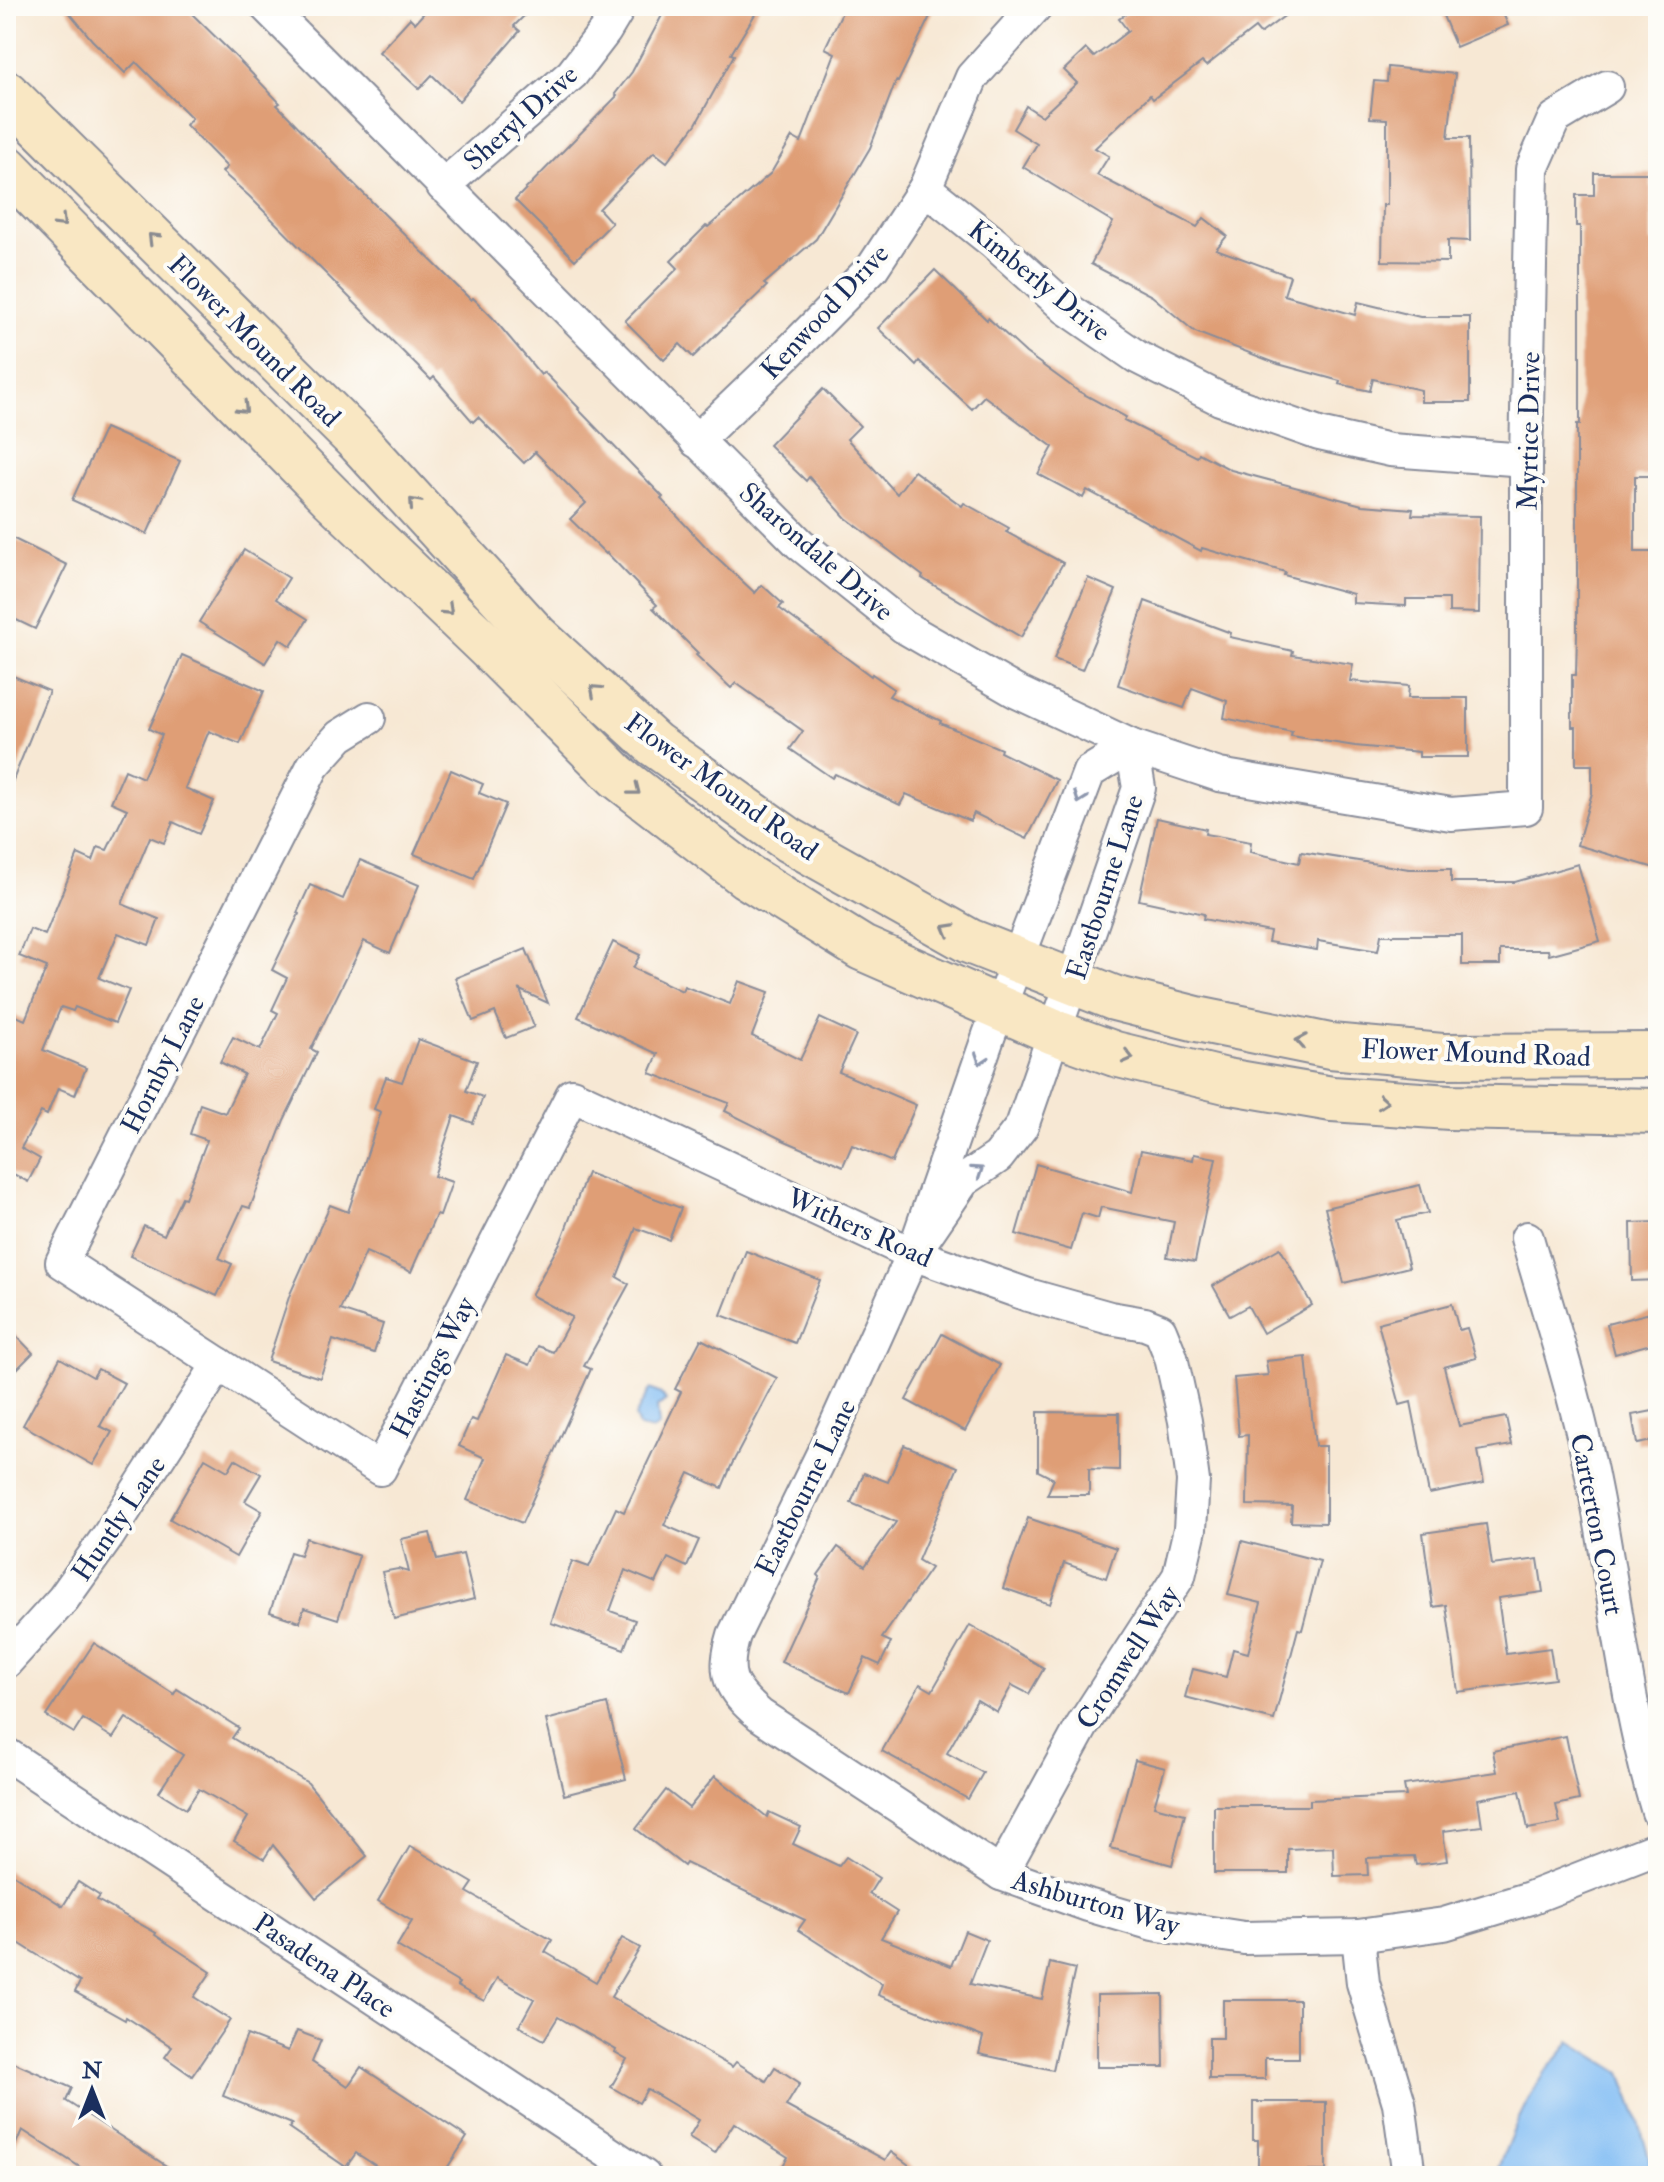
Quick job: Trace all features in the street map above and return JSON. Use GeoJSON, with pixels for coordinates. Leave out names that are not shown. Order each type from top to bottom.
{"type":"FeatureCollection","features":[{"type":"Feature","properties":{"kind":"main road","name":"Flower Mound Road"},"geometry":{"type":"LineString","coordinates":[[6,93],[360,443],[536,636],[654,744],[789,840],[969,941],[1114,998],[1197,1019],[1330,1046],[1442,1056],[1658,1055]]}},
{"type":"Feature","properties":{"kind":"main road","name":"Flower Mound Road"},"geometry":{"type":"LineString","coordinates":[[6,167],[342,508],[617,776],[746,876],[862,948],[1054,1032],[1115,1054],[1226,1081],[1332,1099],[1450,1107],[1658,1111]]}},
{"type":"Feature","properties":{"kind":"street","name":"Sharondale Drive"},"geometry":{"type":"LineString","coordinates":[[266,6],[800,544],[904,627],[1015,691],[1132,746],[1219,775],[1451,814],[1526,808]]}},
{"type":"Feature","properties":{"kind":"street","name":"Sheryl Drive"},"geometry":{"type":"LineString","coordinates":[[443,186],[572,74],[620,6]]}},
{"type":"Feature","properties":{"kind":"street","name":"Kenwood Drive"},"geometry":{"type":"LineString","coordinates":[[696,441],[873,267],[925,188],[972,77],[1036,6]]}},
{"type":"Feature","properties":{"kind":"street","name":"Myrtice Drive"},"geometry":{"type":"LineString","coordinates":[[1526,808],[1526,460],[1532,169],[1554,119],[1607,87]]}},
{"type":"Feature","properties":{"kind":"street","name":"Kimberly Drive"},"geometry":{"type":"LineString","coordinates":[[925,188],[994,243],[1066,308],[1137,357],[1220,399],[1319,434],[1390,450],[1526,460]]}},
{"type":"Feature","properties":{"kind":"street","name":"Hornby Lane"},"geometry":{"type":"LineString","coordinates":[[219,1364],[62,1262],[313,766],[340,736],[369,718]]}},
{"type":"Feature","properties":{"kind":"street","name":"Eastbourne Lane"},"geometry":{"type":"LineString","coordinates":[[760,1715],[739,1697],[728,1676],[728,1656],[734,1635],[825,1449],[913,1254],[1000,1008],[1089,772],[1132,746],[1139,788],[1022,1126],[998,1157],[963,1181],[913,1254]]}},
{"type":"Feature","properties":{"kind":"street","name":"Hastings Way"},"geometry":{"type":"LineString","coordinates":[[219,1364],[380,1469],[572,1095]]}},
{"type":"Feature","properties":{"kind":"street","name":"Withers Road"},"geometry":{"type":"LineString","coordinates":[[572,1095],[913,1254],[1028,1295],[1160,1330]]}},
{"type":"Feature","properties":{"kind":"street","name":"Carterton Court"},"geometry":{"type":"LineString","coordinates":[[1527,1238],[1580,1425],[1596,1495],[1646,1772],[1658,1812]]}},
{"type":"Feature","properties":{"kind":"street","name":"Cromwell Way"},"geometry":{"type":"LineString","coordinates":[[1001,1874],[1082,1726],[1179,1576],[1190,1529],[1193,1481],[1185,1421],[1171,1357],[1160,1330]]}},
{"type":"Feature","properties":{"kind":"street","name":"Huntly Lane"},"geometry":{"type":"LineString","coordinates":[[6,1662],[63,1599],[108,1536],[219,1364]]}},
{"type":"Feature","properties":{"kind":"street","name":"Ashburton Way"},"geometry":{"type":"LineString","coordinates":[[760,1715],[1001,1874],[1153,1924],[1244,1938],[1358,1936],[1444,1924],[1530,1898],[1658,1848]]}},
{"type":"Feature","properties":{"kind":"street","name":"Pasadena Place"},"geometry":{"type":"LineString","coordinates":[[6,1754],[644,2176]]}},
{"type":"Feature","properties":{"kind":"street"},"geometry":{"type":"LineString","coordinates":[[1358,1936],[1363,1983],[1399,2103],[1409,2176]]}},
{"type":"Feature","properties":{"kind":"water"},"geometry":{"type":"Polygon","coordinates":[[[650,1389],[666,1400],[657,1407],[659,1426],[652,1430],[639,1427],[635,1416],[650,1389]]]}},
{"type":"Feature","properties":{"kind":"water"},"geometry":{"type":"Polygon","coordinates":[[[1570,2041],[1621,2073],[1637,2115],[1654,2176],[1495,2176],[1529,2099],[1543,2075],[1570,2041]]]}},
{"type":"Feature","properties":{"kind":"building"},"geometry":{"type":"Polygon","coordinates":[[[64,6],[184,6],[362,192],[493,318],[541,375],[544,372],[710,551],[755,593],[762,585],[783,604],[779,608],[871,676],[894,689],[889,696],[940,723],[1001,749],[1000,752],[1057,780],[1027,839],[974,813],[970,821],[906,794],[900,805],[835,774],[832,778],[790,749],[803,731],[736,683],[731,688],[653,608],[657,605],[570,519],[586,503],[535,452],[524,463],[478,417],[473,422],[434,377],[431,380],[222,172],[227,167],[186,125],[192,118],[136,62],[125,73],[64,6]]]}},
{"type":"Feature","properties":{"kind":"building"},"geometry":{"type":"Polygon","coordinates":[[[430,6],[534,6],[514,26],[520,31],[459,101],[432,75],[419,89],[379,52],[410,18],[415,23],[430,6]]]}},
{"type":"Feature","properties":{"kind":"building"},"geometry":{"type":"Polygon","coordinates":[[[667,6],[760,6],[731,54],[734,55],[696,124],[667,162],[654,152],[599,209],[612,223],[575,260],[515,200],[617,96],[615,94],[632,72],[667,6]]]}},
{"type":"Feature","properties":{"kind":"building"},"geometry":{"type":"Polygon","coordinates":[[[845,6],[935,6],[896,81],[870,148],[816,239],[764,284],[767,286],[693,357],[680,344],[664,360],[625,321],[678,268],[671,261],[706,226],[771,173],[792,137],[801,142],[835,53],[825,48],[845,6]]]}},
{"type":"Feature","properties":{"kind":"building"},"geometry":{"type":"Polygon","coordinates":[[[1136,6],[1298,6],[1260,34],[1255,28],[1206,66],[1202,62],[1153,99],[1150,95],[1095,148],[1109,156],[1097,175],[1197,227],[1204,218],[1227,236],[1216,249],[1290,276],[1284,295],[1355,315],[1358,302],[1420,317],[1470,317],[1470,402],[1421,402],[1421,390],[1373,379],[1370,391],[1278,364],[1195,332],[1152,296],[1091,264],[1113,222],[1023,167],[1037,144],[1013,129],[1026,106],[1042,116],[1077,83],[1064,70],[1086,49],[1094,57],[1128,31],[1119,19],[1136,6]]]}},
{"type":"Feature","properties":{"kind":"building"},"geometry":{"type":"Polygon","coordinates":[[[1439,6],[1500,6],[1508,25],[1456,47],[1439,6]]]}},
{"type":"Feature","properties":{"kind":"building"},"geometry":{"type":"Polygon","coordinates":[[[1388,67],[1455,74],[1448,138],[1469,138],[1470,241],[1448,240],[1448,262],[1382,261],[1383,205],[1387,205],[1387,119],[1370,118],[1374,81],[1387,82],[1388,67]]]}},
{"type":"Feature","properties":{"kind":"building"},"geometry":{"type":"Polygon","coordinates":[[[1594,173],[1651,173],[1651,242],[1658,242],[1658,354],[1654,354],[1654,424],[1658,424],[1658,476],[1635,476],[1635,552],[1658,552],[1658,869],[1577,845],[1592,793],[1592,765],[1576,765],[1576,727],[1572,727],[1572,675],[1576,675],[1577,634],[1577,424],[1580,424],[1580,226],[1576,226],[1576,195],[1594,195],[1594,173]]]}},
{"type":"Feature","properties":{"kind":"building"},"geometry":{"type":"Polygon","coordinates":[[[935,270],[1026,353],[1078,391],[1126,417],[1124,420],[1197,457],[1199,453],[1231,470],[1362,505],[1413,509],[1412,515],[1480,516],[1479,613],[1449,612],[1449,599],[1406,599],[1406,606],[1353,603],[1353,594],[1202,548],[1201,551],[1087,490],[1083,498],[1038,474],[1053,447],[984,396],[972,409],[919,361],[916,365],[878,328],[935,270]]]}},
{"type":"Feature","properties":{"kind":"building"},"geometry":{"type":"Polygon","coordinates":[[[823,389],[860,426],[847,439],[897,494],[914,471],[962,506],[964,503],[1009,528],[1006,532],[1063,563],[1021,637],[922,578],[846,518],[809,477],[806,481],[769,445],[823,389]]]}},
{"type":"Feature","properties":{"kind":"building"},"geometry":{"type":"Polygon","coordinates":[[[105,428],[180,461],[147,534],[72,500],[105,428]]]}},
{"type":"Feature","properties":{"kind":"building"},"geometry":{"type":"Polygon","coordinates":[[[6,535],[67,565],[35,629],[6,615],[6,535]]]}},
{"type":"Feature","properties":{"kind":"building"},"geometry":{"type":"Polygon","coordinates":[[[244,550],[289,578],[276,599],[308,619],[291,646],[280,639],[265,663],[199,622],[244,550]]]}},
{"type":"Feature","properties":{"kind":"building"},"geometry":{"type":"Polygon","coordinates":[[[1088,578],[1116,590],[1082,670],[1054,659],[1088,578]]]}},
{"type":"Feature","properties":{"kind":"building"},"geometry":{"type":"Polygon","coordinates":[[[1145,601],[1231,633],[1230,637],[1293,651],[1292,655],[1353,664],[1350,681],[1409,686],[1408,698],[1468,698],[1468,757],[1419,757],[1419,752],[1291,736],[1292,732],[1224,718],[1227,701],[1192,688],[1184,708],[1118,685],[1145,601]]]}},
{"type":"Feature","properties":{"kind":"building"},"geometry":{"type":"Polygon","coordinates":[[[182,655],[264,691],[240,744],[209,731],[185,788],[214,801],[199,834],[173,822],[164,843],[150,837],[122,904],[159,919],[149,945],[118,933],[99,978],[129,990],[115,1023],[75,1007],[73,1011],[61,1007],[43,1050],[86,1068],[75,1095],[58,1088],[47,1115],[41,1112],[21,1148],[40,1159],[28,1182],[8,1171],[6,1176],[6,1028],[12,1014],[25,1020],[47,967],[19,956],[30,929],[45,935],[78,854],[93,861],[98,847],[107,850],[127,809],[111,802],[125,770],[143,778],[162,735],[149,729],[182,655]]]}},
{"type":"Feature","properties":{"kind":"building"},"geometry":{"type":"Polygon","coordinates":[[[6,673],[49,691],[7,795],[6,795],[6,673]]]}},
{"type":"Feature","properties":{"kind":"building"},"geometry":{"type":"Polygon","coordinates":[[[451,770],[483,784],[479,793],[506,804],[474,879],[414,854],[451,770]]]}},
{"type":"Feature","properties":{"kind":"building"},"geometry":{"type":"Polygon","coordinates":[[[1157,818],[1206,829],[1205,834],[1251,842],[1250,852],[1299,863],[1301,852],[1409,869],[1451,869],[1451,882],[1515,882],[1578,864],[1600,941],[1549,955],[1548,950],[1500,950],[1500,965],[1462,965],[1462,935],[1381,935],[1378,951],[1318,941],[1317,950],[1268,942],[1270,932],[1203,919],[1204,914],[1139,900],[1157,818]]]}},
{"type":"Feature","properties":{"kind":"building"},"geometry":{"type":"Polygon","coordinates":[[[360,860],[419,885],[390,953],[364,941],[311,1049],[317,1052],[284,1120],[250,1208],[243,1206],[219,1258],[232,1264],[217,1296],[130,1256],[144,1226],[164,1235],[182,1197],[185,1198],[207,1140],[190,1134],[200,1104],[225,1113],[244,1074],[220,1062],[233,1037],[260,1050],[278,1013],[272,1010],[287,978],[272,970],[310,885],[343,899],[360,860]]]}},
{"type":"Feature","properties":{"kind":"building"},"geometry":{"type":"Polygon","coordinates":[[[613,942],[640,955],[633,968],[682,991],[684,986],[730,1004],[739,981],[769,992],[752,1036],[800,1060],[820,1018],[856,1035],[839,1072],[916,1105],[892,1162],[852,1145],[843,1166],[783,1140],[725,1111],[729,1103],[650,1073],[658,1054],[578,1017],[613,942]]]}},
{"type":"Feature","properties":{"kind":"building"},"geometry":{"type":"Polygon","coordinates":[[[526,949],[548,1003],[520,990],[534,1027],[506,1038],[495,1012],[473,1021],[455,978],[526,949]]]}},
{"type":"Feature","properties":{"kind":"building"},"geometry":{"type":"Polygon","coordinates":[[[418,1039],[477,1061],[466,1091],[483,1097],[473,1123],[454,1116],[434,1176],[452,1182],[440,1216],[436,1215],[411,1272],[366,1252],[340,1310],[383,1324],[374,1353],[333,1340],[320,1378],[268,1361],[290,1294],[330,1205],[348,1212],[381,1112],[374,1109],[386,1077],[402,1082],[418,1039]]]}},
{"type":"Feature","properties":{"kind":"building"},"geometry":{"type":"Polygon","coordinates":[[[1141,1150],[1193,1160],[1194,1154],[1216,1158],[1195,1262],[1167,1257],[1174,1222],[1101,1207],[1098,1218],[1082,1213],[1071,1250],[1016,1234],[1036,1164],[1132,1192],[1141,1150]]]}},
{"type":"Feature","properties":{"kind":"building"},"geometry":{"type":"Polygon","coordinates":[[[587,1173],[681,1208],[669,1240],[636,1228],[617,1277],[629,1284],[584,1366],[591,1369],[522,1523],[467,1500],[485,1458],[459,1446],[471,1419],[477,1421],[506,1355],[530,1365],[538,1346],[553,1352],[572,1317],[531,1295],[561,1241],[587,1173]]]}},
{"type":"Feature","properties":{"kind":"building"},"geometry":{"type":"Polygon","coordinates":[[[1420,1185],[1428,1213],[1397,1220],[1409,1267],[1344,1283],[1325,1208],[1420,1185]]]}},
{"type":"Feature","properties":{"kind":"building"},"geometry":{"type":"Polygon","coordinates":[[[1658,1222],[1658,1280],[1632,1281],[1631,1223],[1658,1222]]]}},
{"type":"Feature","properties":{"kind":"building"},"geometry":{"type":"Polygon","coordinates":[[[1280,1248],[1312,1305],[1263,1333],[1248,1306],[1230,1316],[1213,1286],[1280,1248]]]}},
{"type":"Feature","properties":{"kind":"building"},"geometry":{"type":"Polygon","coordinates":[[[746,1251],[820,1280],[795,1343],[721,1315],[746,1251]]]}},
{"type":"Feature","properties":{"kind":"building"},"geometry":{"type":"Polygon","coordinates":[[[1452,1304],[1459,1330],[1467,1328],[1476,1358],[1444,1367],[1459,1426],[1506,1417],[1512,1445],[1478,1451],[1484,1483],[1429,1494],[1411,1402],[1400,1405],[1378,1323],[1452,1304]]]}},
{"type":"Feature","properties":{"kind":"building"},"geometry":{"type":"Polygon","coordinates":[[[1658,1311],[1658,1342],[1615,1354],[1607,1324],[1658,1311]]]}},
{"type":"Feature","properties":{"kind":"building"},"geometry":{"type":"Polygon","coordinates":[[[6,1325],[33,1353],[6,1380],[6,1325]]]}},
{"type":"Feature","properties":{"kind":"building"},"geometry":{"type":"Polygon","coordinates":[[[942,1334],[1000,1365],[965,1431],[906,1400],[942,1334]]]}},
{"type":"Feature","properties":{"kind":"building"},"geometry":{"type":"Polygon","coordinates":[[[701,1339],[777,1378],[722,1488],[689,1473],[664,1525],[699,1540],[687,1567],[668,1558],[656,1583],[625,1570],[610,1611],[635,1620],[624,1649],[551,1623],[572,1561],[589,1567],[616,1508],[624,1512],[681,1392],[675,1389],[701,1339]]]}},
{"type":"Feature","properties":{"kind":"building"},"geometry":{"type":"Polygon","coordinates":[[[1306,1357],[1315,1446],[1326,1446],[1326,1523],[1291,1522],[1292,1506],[1247,1505],[1248,1435],[1239,1436],[1234,1378],[1268,1375],[1266,1361],[1306,1357]]]}},
{"type":"Feature","properties":{"kind":"building"},"geometry":{"type":"Polygon","coordinates":[[[60,1358],[93,1377],[98,1369],[124,1383],[100,1426],[112,1432],[93,1465],[23,1425],[60,1358]]]}},
{"type":"Feature","properties":{"kind":"building"},"geometry":{"type":"Polygon","coordinates":[[[1658,1410],[1658,1440],[1637,1444],[1632,1415],[1658,1410]]]}},
{"type":"Feature","properties":{"kind":"building"},"geometry":{"type":"Polygon","coordinates":[[[1038,1412],[1119,1413],[1119,1470],[1089,1469],[1089,1495],[1047,1495],[1054,1479],[1038,1471],[1038,1412]]]}},
{"type":"Feature","properties":{"kind":"building"},"geometry":{"type":"Polygon","coordinates":[[[904,1445],[958,1467],[918,1560],[931,1568],[882,1638],[891,1642],[880,1665],[865,1658],[849,1693],[781,1662],[820,1577],[818,1575],[838,1547],[865,1566],[896,1522],[851,1503],[864,1473],[888,1482],[904,1445]]]}},
{"type":"Feature","properties":{"kind":"building"},"geometry":{"type":"Polygon","coordinates":[[[205,1458],[228,1471],[235,1459],[261,1474],[245,1501],[262,1511],[236,1557],[170,1519],[205,1458]]]}},
{"type":"Feature","properties":{"kind":"building"},"geometry":{"type":"Polygon","coordinates":[[[1028,1518],[1116,1548],[1106,1578],[1064,1563],[1050,1604],[1003,1588],[1028,1518]]]}},
{"type":"Feature","properties":{"kind":"building"},"geometry":{"type":"Polygon","coordinates":[[[1486,1524],[1492,1565],[1538,1559],[1543,1592],[1498,1598],[1506,1654],[1550,1648],[1555,1679],[1458,1692],[1446,1605],[1433,1607],[1423,1533],[1486,1524]]]}},
{"type":"Feature","properties":{"kind":"building"},"geometry":{"type":"Polygon","coordinates":[[[430,1533],[437,1560],[463,1554],[474,1599],[394,1619],[382,1572],[398,1569],[409,1572],[401,1539],[430,1533]]]}},
{"type":"Feature","properties":{"kind":"building"},"geometry":{"type":"Polygon","coordinates":[[[306,1538],[359,1556],[338,1619],[304,1608],[300,1622],[270,1612],[290,1552],[300,1555],[306,1538]]]}},
{"type":"Feature","properties":{"kind":"building"},"geometry":{"type":"Polygon","coordinates":[[[1242,1541],[1320,1561],[1274,1720],[1185,1697],[1193,1669],[1226,1677],[1233,1649],[1248,1653],[1261,1603],[1228,1595],[1242,1541]]]}},
{"type":"Feature","properties":{"kind":"building"},"geometry":{"type":"Polygon","coordinates":[[[970,1625],[1044,1668],[1029,1694],[1012,1685],[997,1712],[977,1700],[947,1753],[983,1773],[968,1799],[882,1751],[920,1684],[932,1691],[970,1625]]]}},
{"type":"Feature","properties":{"kind":"building"},"geometry":{"type":"Polygon","coordinates":[[[94,1643],[174,1694],[177,1689],[239,1728],[232,1738],[308,1783],[367,1856],[316,1898],[273,1845],[264,1859],[234,1841],[248,1817],[199,1789],[186,1809],[159,1792],[183,1755],[126,1718],[113,1738],[83,1719],[74,1733],[46,1716],[94,1643]]]}},
{"type":"Feature","properties":{"kind":"building"},"geometry":{"type":"Polygon","coordinates":[[[607,1704],[626,1779],[564,1795],[546,1720],[607,1704]]]}},
{"type":"Feature","properties":{"kind":"building"},"geometry":{"type":"Polygon","coordinates":[[[1566,1736],[1579,1800],[1556,1805],[1560,1823],[1528,1829],[1520,1791],[1478,1799],[1482,1826],[1443,1831],[1447,1861],[1416,1865],[1414,1856],[1367,1858],[1368,1875],[1334,1876],[1333,1847],[1288,1849],[1288,1873],[1214,1873],[1214,1806],[1310,1806],[1310,1800],[1406,1796],[1404,1785],[1497,1772],[1493,1751],[1566,1736]]]}},
{"type":"Feature","properties":{"kind":"building"},"geometry":{"type":"Polygon","coordinates":[[[1135,1760],[1165,1768],[1154,1806],[1185,1814],[1172,1865],[1111,1848],[1135,1760]]]}},
{"type":"Feature","properties":{"kind":"building"},"geometry":{"type":"Polygon","coordinates":[[[715,1776],[767,1817],[769,1812],[801,1827],[793,1844],[839,1866],[846,1857],[879,1878],[869,1894],[897,1912],[881,1938],[951,1966],[965,1931],[987,1940],[970,1984],[1042,1999],[1050,1963],[1075,1969],[1053,2070],[979,2054],[983,2037],[878,1995],[882,1984],[798,1930],[805,1920],[686,1863],[684,1866],[636,1829],[666,1790],[689,1808],[715,1776]]]}},
{"type":"Feature","properties":{"kind":"building"},"geometry":{"type":"Polygon","coordinates":[[[410,1846],[473,1883],[467,1892],[552,1940],[545,1952],[596,1982],[622,1938],[640,1948],[611,1997],[732,2067],[736,2062],[766,2081],[775,2067],[800,2083],[786,2106],[885,2160],[891,2152],[924,2176],[777,2176],[788,2157],[734,2123],[715,2153],[689,2137],[699,2120],[647,2089],[639,2103],[611,2087],[627,2059],[616,2050],[558,2017],[544,2040],[519,2026],[534,1999],[497,1978],[484,2001],[397,1946],[412,1921],[378,1901],[410,1846]]]}},
{"type":"Feature","properties":{"kind":"building"},"geometry":{"type":"Polygon","coordinates":[[[6,1870],[63,1906],[78,1882],[100,1896],[97,1900],[156,1933],[211,1972],[194,1997],[230,2020],[192,2076],[165,2057],[172,2047],[126,2017],[125,2020],[75,1992],[80,1982],[6,1935],[6,1870]]]}},
{"type":"Feature","properties":{"kind":"building"},"geometry":{"type":"Polygon","coordinates":[[[1163,1994],[1164,2067],[1097,2067],[1097,1995],[1163,1994]]]}},
{"type":"Feature","properties":{"kind":"building"},"geometry":{"type":"Polygon","coordinates":[[[1223,2000],[1299,2000],[1299,2058],[1265,2058],[1265,2079],[1209,2079],[1209,2038],[1223,2038],[1223,2000]]]}},
{"type":"Feature","properties":{"kind":"building"},"geometry":{"type":"Polygon","coordinates":[[[297,2031],[321,2040],[312,2062],[348,2086],[361,2067],[467,2137],[442,2176],[392,2176],[356,2153],[346,2167],[289,2128],[292,2124],[223,2096],[247,2035],[288,2051],[297,2031]]]}},
{"type":"Feature","properties":{"kind":"building"},"geometry":{"type":"Polygon","coordinates":[[[6,2059],[72,2088],[66,2101],[182,2176],[94,2176],[22,2130],[6,2167],[6,2059]]]}},
{"type":"Feature","properties":{"kind":"building"},"geometry":{"type":"Polygon","coordinates":[[[1253,2102],[1326,2102],[1326,2171],[1258,2171],[1258,2140],[1253,2140],[1253,2102]]]}}]}
